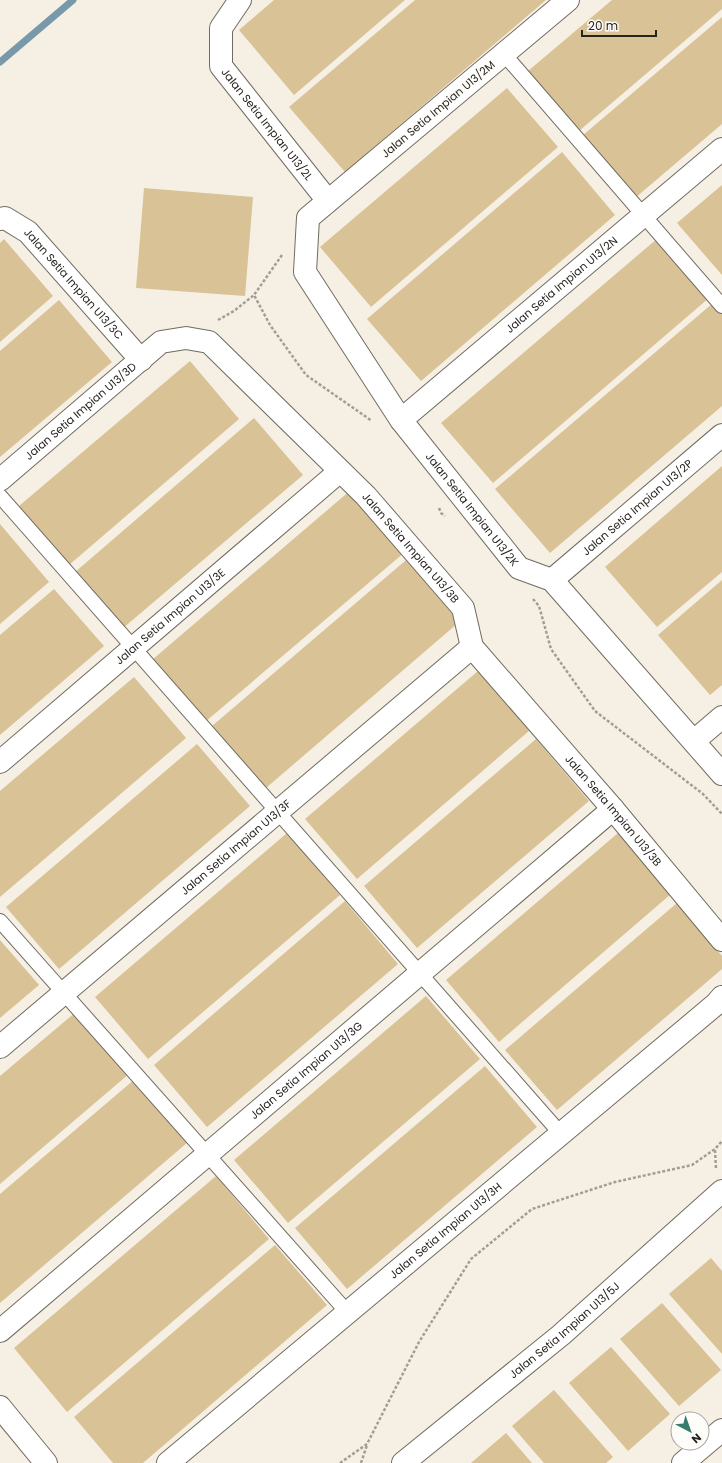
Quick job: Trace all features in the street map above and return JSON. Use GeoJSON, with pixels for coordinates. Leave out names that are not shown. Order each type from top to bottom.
{"type":"FeatureCollection","features":[{"type":"Feature","properties":{"kind":"street","name":"Jalan Setia Impian U13/2L"},"geometry":{"type":"LineString","coordinates":[[240,0],[221,28],[221,66],[328,201]]}},
{"type":"Feature","properties":{"kind":"street","name":"Jalan Setia Impian U13/2M"},"geometry":{"type":"LineString","coordinates":[[308,218],[568,0]]}},
{"type":"Feature","properties":{"kind":"street","name":"Jalan Setia Impian U13/2N"},"geometry":{"type":"LineString","coordinates":[[401,420],[722,149]]}},
{"type":"Feature","properties":{"kind":"street","name":"Jalan Setia Impian U13/3C"},"geometry":{"type":"LineString","coordinates":[[0,219],[5,218],[28,232],[141,360]]}},
{"type":"Feature","properties":{"kind":"street","name":"Jalan Setia Impian U13/2K"},"geometry":{"type":"LineString","coordinates":[[308,218],[305,272],[401,420],[520,568],[552,580],[722,774]]}},
{"type":"Feature","properties":{"kind":"street","name":"Jalan Setia Impian U13/3B"},"geometry":{"type":"LineString","coordinates":[[162,342],[186,338],[209,342],[366,496],[463,608],[472,647],[722,940]]}},
{"type":"Feature","properties":{"kind":"street","name":"Jalan Setia Impian U13/3D"},"geometry":{"type":"LineString","coordinates":[[0,480],[162,342]]}},
{"type":"Feature","properties":{"kind":"street","name":"Jalan Setia Impian U13/2P"},"geometry":{"type":"LineString","coordinates":[[552,580],[722,435]]}},
{"type":"Feature","properties":{"kind":"street","name":"Jalan Setia Impian U13/3E"},"geometry":{"type":"LineString","coordinates":[[0,762],[340,471]]}},
{"type":"Feature","properties":{"kind":"street","name":"Jalan Setia Impian U13/3F"},"geometry":{"type":"LineString","coordinates":[[0,1047],[472,647]]}},
{"type":"Feature","properties":{"kind":"street"},"geometry":{"type":"LineString","coordinates":[[694,741],[722,717]]}},
{"type":"Feature","properties":{"kind":"street","name":"Jalan Setia Impian U13/3G"},"geometry":{"type":"LineString","coordinates":[[0,1331],[612,810]]}},
{"type":"Feature","properties":{"kind":"street","name":"Jalan Setia Impian U13/3H"},"geometry":{"type":"LineString","coordinates":[[168,1463],[716,1004],[722,996]]}},
{"type":"Feature","properties":{"kind":"street","name":"Jalan Setia Impian U13/5J"},"geometry":{"type":"LineString","coordinates":[[403,1463],[561,1335],[722,1191]]}},
{"type":"Feature","properties":{"kind":"street"},"geometry":{"type":"LineString","coordinates":[[0,1407],[46,1463]]}},
{"type":"Feature","properties":{"kind":"street"},"geometry":{"type":"LineString","coordinates":[[683,1463],[722,1430]]}},
{"type":"Feature","properties":{"kind":"lane"},"geometry":{"type":"LineString","coordinates":[[504,54],[722,306]]}},
{"type":"Feature","properties":{"kind":"lane"},"geometry":{"type":"LineString","coordinates":[[0,496],[561,1134]]}},
{"type":"Feature","properties":{"kind":"lane"},"geometry":{"type":"LineString","coordinates":[[0,921],[348,1313]]}},
{"type":"Feature","properties":{"kind":"path"},"geometry":{"type":"LineString","coordinates":[[186,338],[234,311],[254,295]]}},
{"type":"Feature","properties":{"kind":"path"},"geometry":{"type":"LineString","coordinates":[[361,1463],[367,1444],[419,1342],[471,1258],[532,1210],[615,1182],[692,1166],[715,1149],[722,1141]]}},
{"type":"Feature","properties":{"kind":"path"},"geometry":{"type":"LineString","coordinates":[[340,1463],[367,1444]]}},
{"type":"Feature","properties":{"kind":"building"},"geometry":{"type":"Polygon","coordinates":[[[274,0],[405,0],[294,95],[239,30],[274,0]]]}},
{"type":"Feature","properties":{"kind":"building"},"geometry":{"type":"Polygon","coordinates":[[[415,0],[546,0],[345,172],[289,107],[415,0]]]}},
{"type":"Feature","properties":{"kind":"building"},"geometry":{"type":"Polygon","coordinates":[[[612,0],[722,0],[722,9],[579,131],[528,71],[612,0]]]}},
{"type":"Feature","properties":{"kind":"building"},"geometry":{"type":"Polygon","coordinates":[[[722,17],[722,124],[635,198],[582,136],[722,17]]]}},
{"type":"Feature","properties":{"kind":"building"},"geometry":{"type":"Polygon","coordinates":[[[507,88],[558,147],[371,307],[320,247],[507,88]]]}},
{"type":"Feature","properties":{"kind":"building"},"geometry":{"type":"Polygon","coordinates":[[[562,152],[615,215],[421,381],[367,319],[562,152]]]}},
{"type":"Feature","properties":{"kind":"building"},"geometry":{"type":"Polygon","coordinates":[[[722,185],[722,275],[677,223],[722,185]]]}},
{"type":"Feature","properties":{"kind":"building"},"geometry":{"type":"Polygon","coordinates":[[[144,188],[253,197],[245,296],[136,288],[144,188]]]}},
{"type":"Feature","properties":{"kind":"building"},"geometry":{"type":"Polygon","coordinates":[[[658,238],[709,298],[493,483],[441,423],[658,238]]]}},
{"type":"Feature","properties":{"kind":"building"},"geometry":{"type":"Polygon","coordinates":[[[4,239],[53,296],[0,342],[0,243],[4,239]]]}},
{"type":"Feature","properties":{"kind":"building"},"geometry":{"type":"Polygon","coordinates":[[[59,300],[112,362],[0,457],[0,351],[59,300]]]}},
{"type":"Feature","properties":{"kind":"building"},"geometry":{"type":"Polygon","coordinates":[[[713,303],[722,314],[722,406],[550,553],[495,489],[713,303]]]}},
{"type":"Feature","properties":{"kind":"building"},"geometry":{"type":"Polygon","coordinates":[[[190,361],[239,419],[69,565],[19,506],[190,361]]]}},
{"type":"Feature","properties":{"kind":"building"},"geometry":{"type":"Polygon","coordinates":[[[254,418],[303,475],[122,629],[74,573],[254,418]]]}},
{"type":"Feature","properties":{"kind":"building"},"geometry":{"type":"Polygon","coordinates":[[[722,466],[722,572],[657,627],[605,567],[722,466]]]}},
{"type":"Feature","properties":{"kind":"building"},"geometry":{"type":"Polygon","coordinates":[[[352,489],[405,552],[205,722],[152,660],[352,489]]]}},
{"type":"Feature","properties":{"kind":"building"},"geometry":{"type":"Polygon","coordinates":[[[0,524],[49,582],[0,624],[0,524]]]}},
{"type":"Feature","properties":{"kind":"building"},"geometry":{"type":"Polygon","coordinates":[[[412,555],[465,617],[266,788],[212,726],[412,555]]]}},
{"type":"Feature","properties":{"kind":"building"},"geometry":{"type":"Polygon","coordinates":[[[722,580],[722,685],[710,695],[658,635],[722,580]]]}},
{"type":"Feature","properties":{"kind":"building"},"geometry":{"type":"Polygon","coordinates":[[[54,589],[104,646],[0,735],[0,635],[54,589]]]}},
{"type":"Feature","properties":{"kind":"building"},"geometry":{"type":"Polygon","coordinates":[[[478,671],[529,731],[357,879],[305,819],[478,671]]]}},
{"type":"Feature","properties":{"kind":"building"},"geometry":{"type":"Polygon","coordinates":[[[134,677],[186,738],[0,897],[0,791],[134,677]]]}},
{"type":"Feature","properties":{"kind":"building"},"geometry":{"type":"Polygon","coordinates":[[[536,739],[589,801],[417,948],[364,886],[536,739]]]}},
{"type":"Feature","properties":{"kind":"building"},"geometry":{"type":"Polygon","coordinates":[[[197,744],[250,806],[59,969],[6,907],[197,744]]]}},
{"type":"Feature","properties":{"kind":"building"},"geometry":{"type":"Polygon","coordinates":[[[287,833],[340,895],[148,1059],[95,997],[287,833]]]}},
{"type":"Feature","properties":{"kind":"building"},"geometry":{"type":"Polygon","coordinates":[[[618,833],[671,894],[499,1042],[446,980],[618,833]]]}},
{"type":"Feature","properties":{"kind":"building"},"geometry":{"type":"Polygon","coordinates":[[[345,901],[398,964],[207,1127],[154,1065],[345,901]]]}},
{"type":"Feature","properties":{"kind":"building"},"geometry":{"type":"Polygon","coordinates":[[[677,903],[722,956],[722,969],[557,1110],[505,1050],[677,903]]]}},
{"type":"Feature","properties":{"kind":"building"},"geometry":{"type":"Polygon","coordinates":[[[0,940],[39,985],[0,1018],[0,940]]]}},
{"type":"Feature","properties":{"kind":"building"},"geometry":{"type":"Polygon","coordinates":[[[426,996],[480,1059],[288,1223],[234,1160],[426,996]]]}},
{"type":"Feature","properties":{"kind":"building"},"geometry":{"type":"Polygon","coordinates":[[[77,1011],[130,1073],[0,1184],[0,1076],[77,1011]]]}},
{"type":"Feature","properties":{"kind":"building"},"geometry":{"type":"Polygon","coordinates":[[[485,1066],[537,1127],[347,1289],[295,1228],[485,1066]]]}},
{"type":"Feature","properties":{"kind":"building"},"geometry":{"type":"Polygon","coordinates":[[[135,1079],[188,1142],[0,1303],[0,1194],[135,1079]]]}},
{"type":"Feature","properties":{"kind":"building"},"geometry":{"type":"Polygon","coordinates":[[[216,1176],[269,1239],[67,1412],[14,1348],[216,1176]]]}},
{"type":"Feature","properties":{"kind":"building"},"geometry":{"type":"Polygon","coordinates":[[[275,1245],[327,1305],[143,1463],[113,1463],[74,1417],[275,1245]]]}},
{"type":"Feature","properties":{"kind":"building"},"geometry":{"type":"Polygon","coordinates":[[[711,1258],[722,1271],[722,1354],[669,1294],[711,1258]]]}},
{"type":"Feature","properties":{"kind":"building"},"geometry":{"type":"Polygon","coordinates":[[[662,1303],[721,1370],[679,1406],[620,1339],[662,1303]]]}},
{"type":"Feature","properties":{"kind":"building"},"geometry":{"type":"Polygon","coordinates":[[[611,1347],[670,1414],[628,1451],[569,1383],[611,1347]]]}},
{"type":"Feature","properties":{"kind":"building"},"geometry":{"type":"Polygon","coordinates":[[[554,1390],[613,1457],[606,1463],[544,1463],[512,1426],[554,1390]]]}},
{"type":"Feature","properties":{"kind":"building"},"geometry":{"type":"Polygon","coordinates":[[[506,1433],[532,1463],[471,1463],[506,1433]]]}},
{"type":"Feature","properties":{"kind":"waterway"},"geometry":{"type":"LineString","coordinates":[[0,62],[73,0]]}}]}
